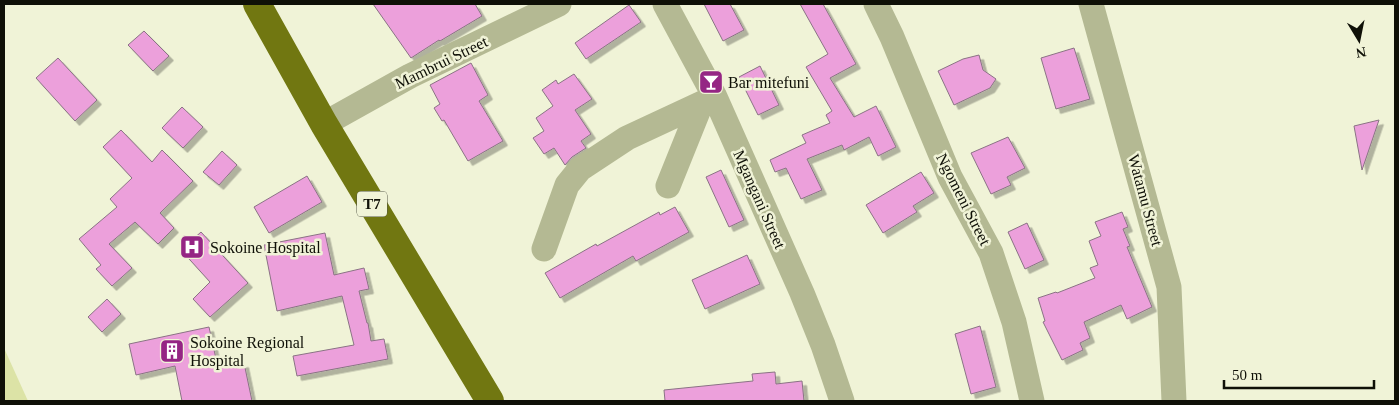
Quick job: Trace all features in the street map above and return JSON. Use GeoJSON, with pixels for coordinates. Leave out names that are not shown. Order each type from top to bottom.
{"type":"FeatureCollection","features":[{"type":"Feature","properties":{"kind":"highway","name":"T7"},"geometry":{"type":"LineString","coordinates":[[257,4],[324,124],[490,401]]}},
{"type":"Feature","properties":{"kind":"street","name":"Mambrui Street"},"geometry":{"type":"LineString","coordinates":[[324,124],[410,76],[559,4]]}},
{"type":"Feature","properties":{"kind":"street","name":"Mgangani Street"},"geometry":{"type":"LineString","coordinates":[[665,4],[708,101],[802,293],[823,345],[842,401]]}},
{"type":"Feature","properties":{"kind":"street","name":"Ngomeni Street"},"geometry":{"type":"LineString","coordinates":[[876,4],[892,37],[950,177],[991,253],[1014,322],[1032,401]]}},
{"type":"Feature","properties":{"kind":"street","name":"Watamu Street"},"geometry":{"type":"LineString","coordinates":[[1090,4],[1169,287],[1174,401]]}},
{"type":"Feature","properties":{"kind":"street"},"geometry":{"type":"LineString","coordinates":[[668,186],[708,101]]}},
{"type":"Feature","properties":{"kind":"street"},"geometry":{"type":"LineString","coordinates":[[544,249],[567,185],[580,169],[627,138],[708,101]]}},
{"type":"Feature","properties":{"kind":"green space"},"geometry":{"type":"Polygon","coordinates":[[[4,348],[28,401],[4,401],[4,348]]]}},
{"type":"Feature","properties":{"kind":"building"},"geometry":{"type":"Polygon","coordinates":[[[373,4],[475,4],[482,16],[411,58],[373,4]]]}},
{"type":"Feature","properties":{"kind":"building"},"geometry":{"type":"Polygon","coordinates":[[[704,4],[730,4],[744,30],[723,41],[704,4]]]}},
{"type":"Feature","properties":{"kind":"building"},"geometry":{"type":"Polygon","coordinates":[[[800,4],[823,4],[856,64],[830,78],[854,117],[876,106],[896,147],[878,156],[869,137],[844,150],[842,145],[807,159],[822,190],[801,199],[786,168],[775,172],[770,160],[806,143],[802,135],[830,123],[826,115],[832,111],[806,67],[828,54],[800,4]]]}},
{"type":"Feature","properties":{"kind":"building"},"geometry":{"type":"Polygon","coordinates":[[[629,5],[641,22],[586,59],[575,43],[629,5]]]}},
{"type":"Feature","properties":{"kind":"building"},"geometry":{"type":"Polygon","coordinates":[[[144,31],[169,56],[153,71],[128,45],[144,31]]]}},
{"type":"Feature","properties":{"kind":"building"},"geometry":{"type":"Polygon","coordinates":[[[1074,48],[1090,99],[1056,109],[1041,58],[1074,48]]]}},
{"type":"Feature","properties":{"kind":"building"},"geometry":{"type":"Polygon","coordinates":[[[979,55],[983,70],[996,79],[990,88],[954,105],[938,71],[963,59],[979,55]]]}},
{"type":"Feature","properties":{"kind":"building"},"geometry":{"type":"Polygon","coordinates":[[[58,58],[97,100],[75,121],[36,78],[58,58]]]}},
{"type":"Feature","properties":{"kind":"building"},"geometry":{"type":"Polygon","coordinates":[[[471,63],[488,95],[479,101],[503,141],[468,161],[444,120],[442,121],[434,108],[440,104],[430,85],[471,63]]]}},
{"type":"Feature","properties":{"kind":"building"},"geometry":{"type":"Polygon","coordinates":[[[760,66],[779,105],[758,115],[739,77],[760,66]]]}},
{"type":"Feature","properties":{"kind":"building"},"geometry":{"type":"Polygon","coordinates":[[[574,74],[592,99],[575,110],[591,134],[581,141],[586,148],[572,157],[565,165],[554,148],[544,154],[533,138],[544,131],[536,118],[553,106],[542,90],[556,80],[558,84],[574,74]]]}},
{"type":"Feature","properties":{"kind":"building"},"geometry":{"type":"Polygon","coordinates":[[[182,107],[203,127],[183,148],[162,128],[182,107]]]}},
{"type":"Feature","properties":{"kind":"building"},"geometry":{"type":"Polygon","coordinates":[[[1379,120],[1362,170],[1354,126],[1379,120]]]}},
{"type":"Feature","properties":{"kind":"building"},"geometry":{"type":"Polygon","coordinates":[[[121,130],[152,162],[162,150],[193,181],[160,213],[174,228],[158,244],[135,222],[109,244],[132,268],[112,286],[96,269],[101,265],[79,239],[117,207],[110,199],[132,178],[103,147],[121,130]]]}},
{"type":"Feature","properties":{"kind":"building"},"geometry":{"type":"Polygon","coordinates":[[[1008,137],[1025,168],[1007,177],[1011,185],[991,194],[971,153],[1008,137]]]}},
{"type":"Feature","properties":{"kind":"building"},"geometry":{"type":"Polygon","coordinates":[[[222,151],[237,165],[219,185],[203,172],[222,151]]]}},
{"type":"Feature","properties":{"kind":"building"},"geometry":{"type":"Polygon","coordinates":[[[721,170],[744,220],[729,227],[706,177],[721,170]]]}},
{"type":"Feature","properties":{"kind":"building"},"geometry":{"type":"Polygon","coordinates":[[[921,172],[934,193],[913,206],[917,212],[883,233],[866,205],[921,172]]]}},
{"type":"Feature","properties":{"kind":"building"},"geometry":{"type":"Polygon","coordinates":[[[307,176],[322,202],[269,233],[254,207],[307,176]]]}},
{"type":"Feature","properties":{"kind":"building"},"geometry":{"type":"Polygon","coordinates":[[[675,207],[689,232],[636,261],[633,256],[560,298],[545,273],[596,244],[597,246],[659,212],[660,215],[675,207]]]}},
{"type":"Feature","properties":{"kind":"building"},"geometry":{"type":"Polygon","coordinates":[[[1122,212],[1128,227],[1123,229],[1130,246],[1127,247],[1152,307],[1127,319],[1121,305],[1084,322],[1090,338],[1080,343],[1083,350],[1062,360],[1043,322],[1045,321],[1038,298],[1057,293],[1095,278],[1090,268],[1098,265],[1089,241],[1101,236],[1095,222],[1122,212]]]}},
{"type":"Feature","properties":{"kind":"building"},"geometry":{"type":"Polygon","coordinates":[[[1027,223],[1044,260],[1025,269],[1008,232],[1027,223]]]}},
{"type":"Feature","properties":{"kind":"building","name":"Sokoine Regional Hospital"},"geometry":{"type":"Polygon","coordinates":[[[201,232],[248,283],[210,317],[193,299],[210,282],[181,250],[201,232]]]}},
{"type":"Feature","properties":{"kind":"building"},"geometry":{"type":"Polygon","coordinates":[[[325,233],[334,275],[364,268],[369,289],[359,291],[371,341],[384,339],[388,359],[297,376],[293,356],[354,345],[342,296],[277,311],[264,245],[325,233]]]}},
{"type":"Feature","properties":{"kind":"building"},"geometry":{"type":"Polygon","coordinates":[[[747,255],[760,284],[705,309],[692,280],[747,255]]]}},
{"type":"Feature","properties":{"kind":"building"},"geometry":{"type":"Polygon","coordinates":[[[107,299],[121,314],[102,332],[88,317],[107,299]]]}},
{"type":"Feature","properties":{"kind":"building"},"geometry":{"type":"Polygon","coordinates":[[[980,326],[996,387],[971,394],[955,334],[980,326]]]}},
{"type":"Feature","properties":{"kind":"building"},"geometry":{"type":"Polygon","coordinates":[[[209,327],[218,368],[244,363],[252,401],[182,401],[175,366],[136,375],[129,344],[209,327]]]}},
{"type":"Feature","properties":{"kind":"building"},"geometry":{"type":"Polygon","coordinates":[[[775,372],[776,384],[802,381],[804,401],[665,401],[664,390],[753,381],[752,374],[775,372]]]}},
{"type":"Feature","properties":{"kind":"place","name":"Bar mitefuni"},"geometry":{"type":"Point","coordinates":[711,82]}},
{"type":"Feature","properties":{"kind":"place","name":"Sokoine Hospital"},"geometry":{"type":"Point","coordinates":[192,247]}},
{"type":"Feature","properties":{"kind":"place","name":"Sokoine Regional Hospital"},"geometry":{"type":"Point","coordinates":[172,351]}}]}
